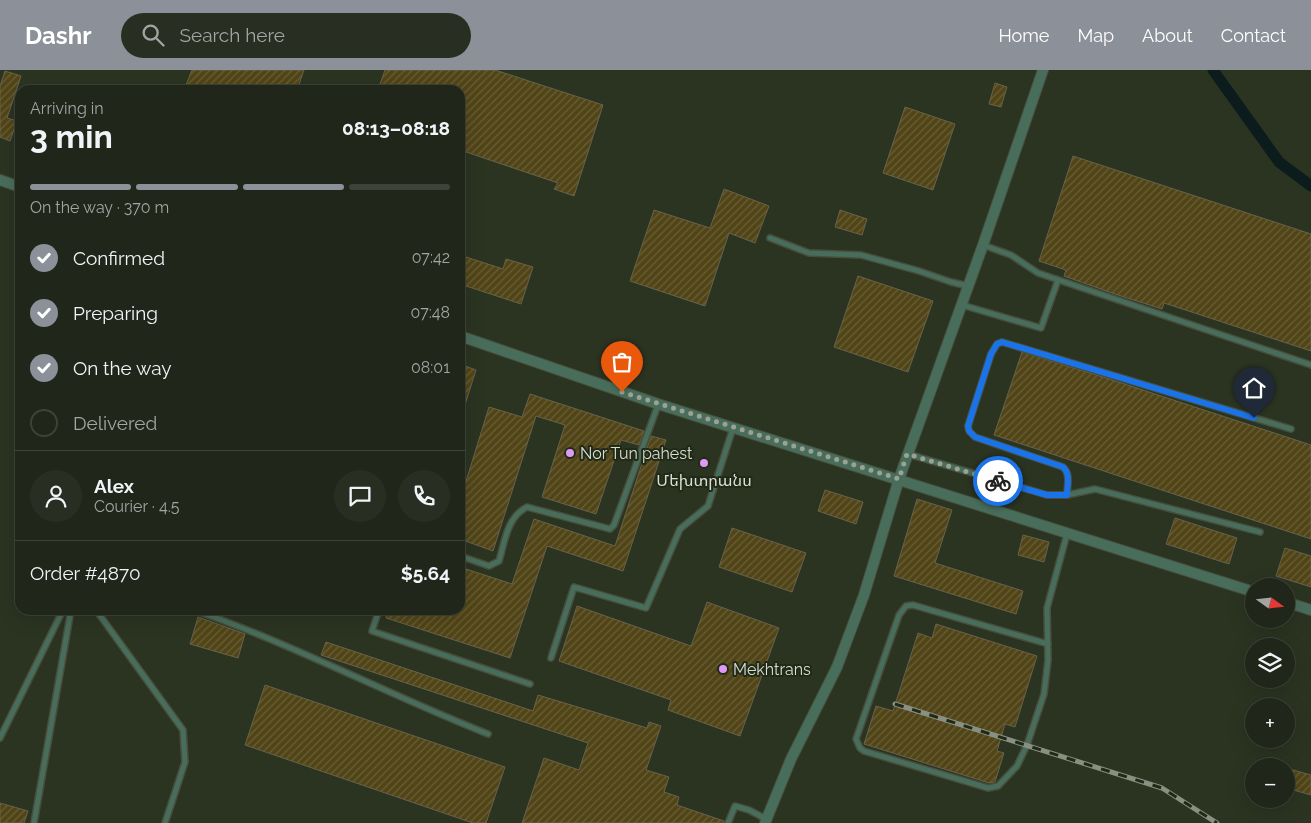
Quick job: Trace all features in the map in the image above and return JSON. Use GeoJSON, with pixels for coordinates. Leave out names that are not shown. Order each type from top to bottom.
{"type":"FeatureCollection","features":[{"type":"Feature","properties":{"kind":"street"},"geometry":{"type":"LineString","coordinates":[[766,821],[791,759],[837,667],[864,595],[907,454],[962,305],[1043,70]]}},
{"type":"Feature","properties":{"kind":"street"},"geometry":{"type":"LineString","coordinates":[[0,180],[15,185]]}},
{"type":"Feature","properties":{"kind":"street"},"geometry":{"type":"LineString","coordinates":[[465,338],[658,404],[1245,589]]}},
{"type":"Feature","properties":{"kind":"street"},"geometry":{"type":"LineString","coordinates":[[1295,605],[1311,610]]}},
{"type":"Feature","properties":{"kind":"lane"},"geometry":{"type":"LineString","coordinates":[[770,238],[809,254],[861,255],[968,286]]}},
{"type":"Feature","properties":{"kind":"lane"},"geometry":{"type":"LineString","coordinates":[[983,245],[1010,255],[1038,273],[1311,365]]}},
{"type":"Feature","properties":{"kind":"lane"},"geometry":{"type":"LineString","coordinates":[[962,305],[1040,328],[1058,280]]}},
{"type":"Feature","properties":{"kind":"lane"},"geometry":{"type":"LineString","coordinates":[[1067,495],[1068,475],[1067,470],[1063,467],[975,437],[969,431],[968,426],[988,363],[997,344],[1002,342],[1291,429]]}},
{"type":"Feature","properties":{"kind":"lane"},"geometry":{"type":"LineString","coordinates":[[465,558],[489,566],[499,561],[511,521],[519,511],[527,507],[610,529],[614,525],[658,404]]}},
{"type":"Feature","properties":{"kind":"lane"},"geometry":{"type":"LineString","coordinates":[[551,658],[574,587],[646,608],[680,529],[708,506],[733,427]]}},
{"type":"Feature","properties":{"kind":"lane"},"geometry":{"type":"LineString","coordinates":[[907,454],[1047,495],[1067,495],[1095,489],[1260,532]]}},
{"type":"Feature","properties":{"kind":"lane"},"geometry":{"type":"LineString","coordinates":[[1048,644],[913,605],[906,606],[899,615],[856,739],[860,748],[864,751],[988,788],[998,786],[1017,766],[1027,745],[1044,694],[1048,660],[1048,644],[1047,608],[1067,534]]}},
{"type":"Feature","properties":{"kind":"lane"},"geometry":{"type":"LineString","coordinates":[[0,738],[60,615]]}},
{"type":"Feature","properties":{"kind":"lane"},"geometry":{"type":"LineString","coordinates":[[34,823],[70,615]]}},
{"type":"Feature","properties":{"kind":"lane"},"geometry":{"type":"LineString","coordinates":[[100,615],[183,730],[185,762],[165,823]]}},
{"type":"Feature","properties":{"kind":"lane"},"geometry":{"type":"LineString","coordinates":[[208,615],[231,623],[441,716],[488,734]]}},
{"type":"Feature","properties":{"kind":"lane"},"geometry":{"type":"LineString","coordinates":[[377,615],[372,630],[530,684]]}},
{"type":"Feature","properties":{"kind":"lane"},"geometry":{"type":"LineString","coordinates":[[728,823],[735,806],[749,810],[766,821]]}},
{"type":"Feature","properties":{"kind":"building"},"geometry":{"type":"Polygon","coordinates":[[[192,70],[304,70],[299,85],[186,85],[192,70]]]}},
{"type":"Feature","properties":{"kind":"building"},"geometry":{"type":"Polygon","coordinates":[[[385,70],[495,70],[603,105],[574,196],[554,189],[558,183],[465,152],[465,85],[380,85],[385,70]]]}},
{"type":"Feature","properties":{"kind":"building"},"geometry":{"type":"Polygon","coordinates":[[[5,71],[21,76],[18,85],[15,85],[15,94],[7,118],[15,120],[10,141],[0,137],[0,86],[5,71]]]}},
{"type":"Feature","properties":{"kind":"building"},"geometry":{"type":"Polygon","coordinates":[[[995,83],[1007,87],[1001,107],[989,104],[995,83]]]}},
{"type":"Feature","properties":{"kind":"building"},"geometry":{"type":"Polygon","coordinates":[[[905,107],[955,124],[933,190],[883,173],[905,107]]]}},
{"type":"Feature","properties":{"kind":"building"},"geometry":{"type":"Polygon","coordinates":[[[1073,156],[1311,234],[1311,351],[1164,303],[1162,309],[1115,294],[1064,276],[1066,270],[1039,261],[1073,156]]]}},
{"type":"Feature","properties":{"kind":"building"},"geometry":{"type":"Polygon","coordinates":[[[724,189],[769,206],[755,243],[729,233],[705,306],[630,281],[654,210],[710,228],[724,189]]]}},
{"type":"Feature","properties":{"kind":"building"},"geometry":{"type":"Polygon","coordinates":[[[840,210],[867,219],[862,235],[835,227],[840,210]]]}},
{"type":"Feature","properties":{"kind":"building"},"geometry":{"type":"Polygon","coordinates":[[[465,257],[503,269],[506,259],[533,267],[521,304],[465,286],[465,257]]]}},
{"type":"Feature","properties":{"kind":"building"},"geometry":{"type":"Polygon","coordinates":[[[858,276],[933,301],[908,372],[834,347],[858,276]]]}},
{"type":"Feature","properties":{"kind":"building"},"geometry":{"type":"Polygon","coordinates":[[[1022,352],[1311,445],[1311,539],[994,435],[1022,352]]]}},
{"type":"Feature","properties":{"kind":"building"},"geometry":{"type":"Polygon","coordinates":[[[465,366],[476,370],[465,405],[465,366]]]}},
{"type":"Feature","properties":{"kind":"building"},"geometry":{"type":"Polygon","coordinates":[[[530,394],[644,431],[639,445],[621,440],[596,514],[542,497],[565,425],[536,416],[493,551],[465,541],[465,485],[489,407],[522,417],[530,394]]]}},
{"type":"Feature","properties":{"kind":"building"},"geometry":{"type":"Polygon","coordinates":[[[651,436],[666,440],[623,571],[547,546],[510,658],[386,618],[387,615],[465,615],[465,569],[512,584],[534,519],[615,546],[651,436]]]}},
{"type":"Feature","properties":{"kind":"building"},"geometry":{"type":"Polygon","coordinates":[[[825,490],[863,502],[856,524],[818,511],[825,490]]]}},
{"type":"Feature","properties":{"kind":"building"},"geometry":{"type":"Polygon","coordinates":[[[917,499],[952,510],[935,563],[1023,591],[1016,614],[894,576],[917,499]]]}},
{"type":"Feature","properties":{"kind":"building"},"geometry":{"type":"Polygon","coordinates":[[[1175,518],[1237,538],[1229,564],[1166,544],[1175,518]]]}},
{"type":"Feature","properties":{"kind":"building"},"geometry":{"type":"Polygon","coordinates":[[[732,528],[806,553],[792,592],[719,567],[732,528]]]}},
{"type":"Feature","properties":{"kind":"building"},"geometry":{"type":"Polygon","coordinates":[[[1023,535],[1049,542],[1044,562],[1018,555],[1023,535]]]}},
{"type":"Feature","properties":{"kind":"building"},"geometry":{"type":"Polygon","coordinates":[[[1285,548],[1311,556],[1311,587],[1295,582],[1295,578],[1276,576],[1285,548]]]}},
{"type":"Feature","properties":{"kind":"building"},"geometry":{"type":"Polygon","coordinates":[[[707,602],[779,628],[740,736],[668,710],[671,700],[559,661],[577,606],[691,646],[707,602]]]}},
{"type":"Feature","properties":{"kind":"building"},"geometry":{"type":"Polygon","coordinates":[[[198,617],[245,634],[238,658],[190,644],[198,617]]]}},
{"type":"Feature","properties":{"kind":"building"},"geometry":{"type":"Polygon","coordinates":[[[936,624],[1037,656],[1015,727],[1005,724],[997,751],[1004,753],[995,782],[989,783],[864,744],[876,706],[893,711],[918,633],[932,638],[936,624]]]}},
{"type":"Feature","properties":{"kind":"building"},"geometry":{"type":"Polygon","coordinates":[[[326,642],[533,711],[538,695],[647,728],[649,722],[661,726],[646,770],[669,777],[664,792],[679,797],[677,805],[724,821],[724,823],[522,823],[544,758],[579,770],[588,743],[321,655],[326,642]]]}},
{"type":"Feature","properties":{"kind":"building"},"geometry":{"type":"Polygon","coordinates":[[[265,685],[505,767],[486,823],[473,823],[245,745],[265,685]]]}},
{"type":"Feature","properties":{"kind":"building"},"geometry":{"type":"Polygon","coordinates":[[[1295,771],[1311,775],[1311,795],[1295,791],[1295,771]]]}},
{"type":"Feature","properties":{"kind":"building"},"geometry":{"type":"Polygon","coordinates":[[[0,803],[28,811],[24,823],[0,823],[0,803]]]}},
{"type":"Feature","properties":{"kind":"waterway"},"geometry":{"type":"LineString","coordinates":[[1213,70],[1279,162],[1311,186]]}},
{"type":"Feature","properties":{"kind":"railway"},"geometry":{"type":"LineString","coordinates":[[895,704],[1162,788],[1217,823]]}},
{"type":"Feature","properties":{"kind":"way so far"},"geometry":{"type":"LineString","coordinates":[[622,392],[899,479],[907,454],[998,481]]}},
{"type":"Feature","properties":{"kind":"place","name":"Nor Tun pahest"},"geometry":{"type":"Point","coordinates":[570,453]}},
{"type":"Feature","properties":{"kind":"place","name":"Մեխտրանս"},"geometry":{"type":"Point","coordinates":[704,463]}},
{"type":"Feature","properties":{"kind":"place","name":"Mekhtrans"},"geometry":{"type":"Point","coordinates":[723,669]}},
{"type":"Feature","properties":{"kind":"route"},"geometry":{"type":"LineString","coordinates":[[998,481],[1047,495],[1067,495],[1068,475],[1067,470],[1063,467],[975,437],[969,431],[968,426],[991,354],[997,344],[1002,342],[1254,418]]}}]}
